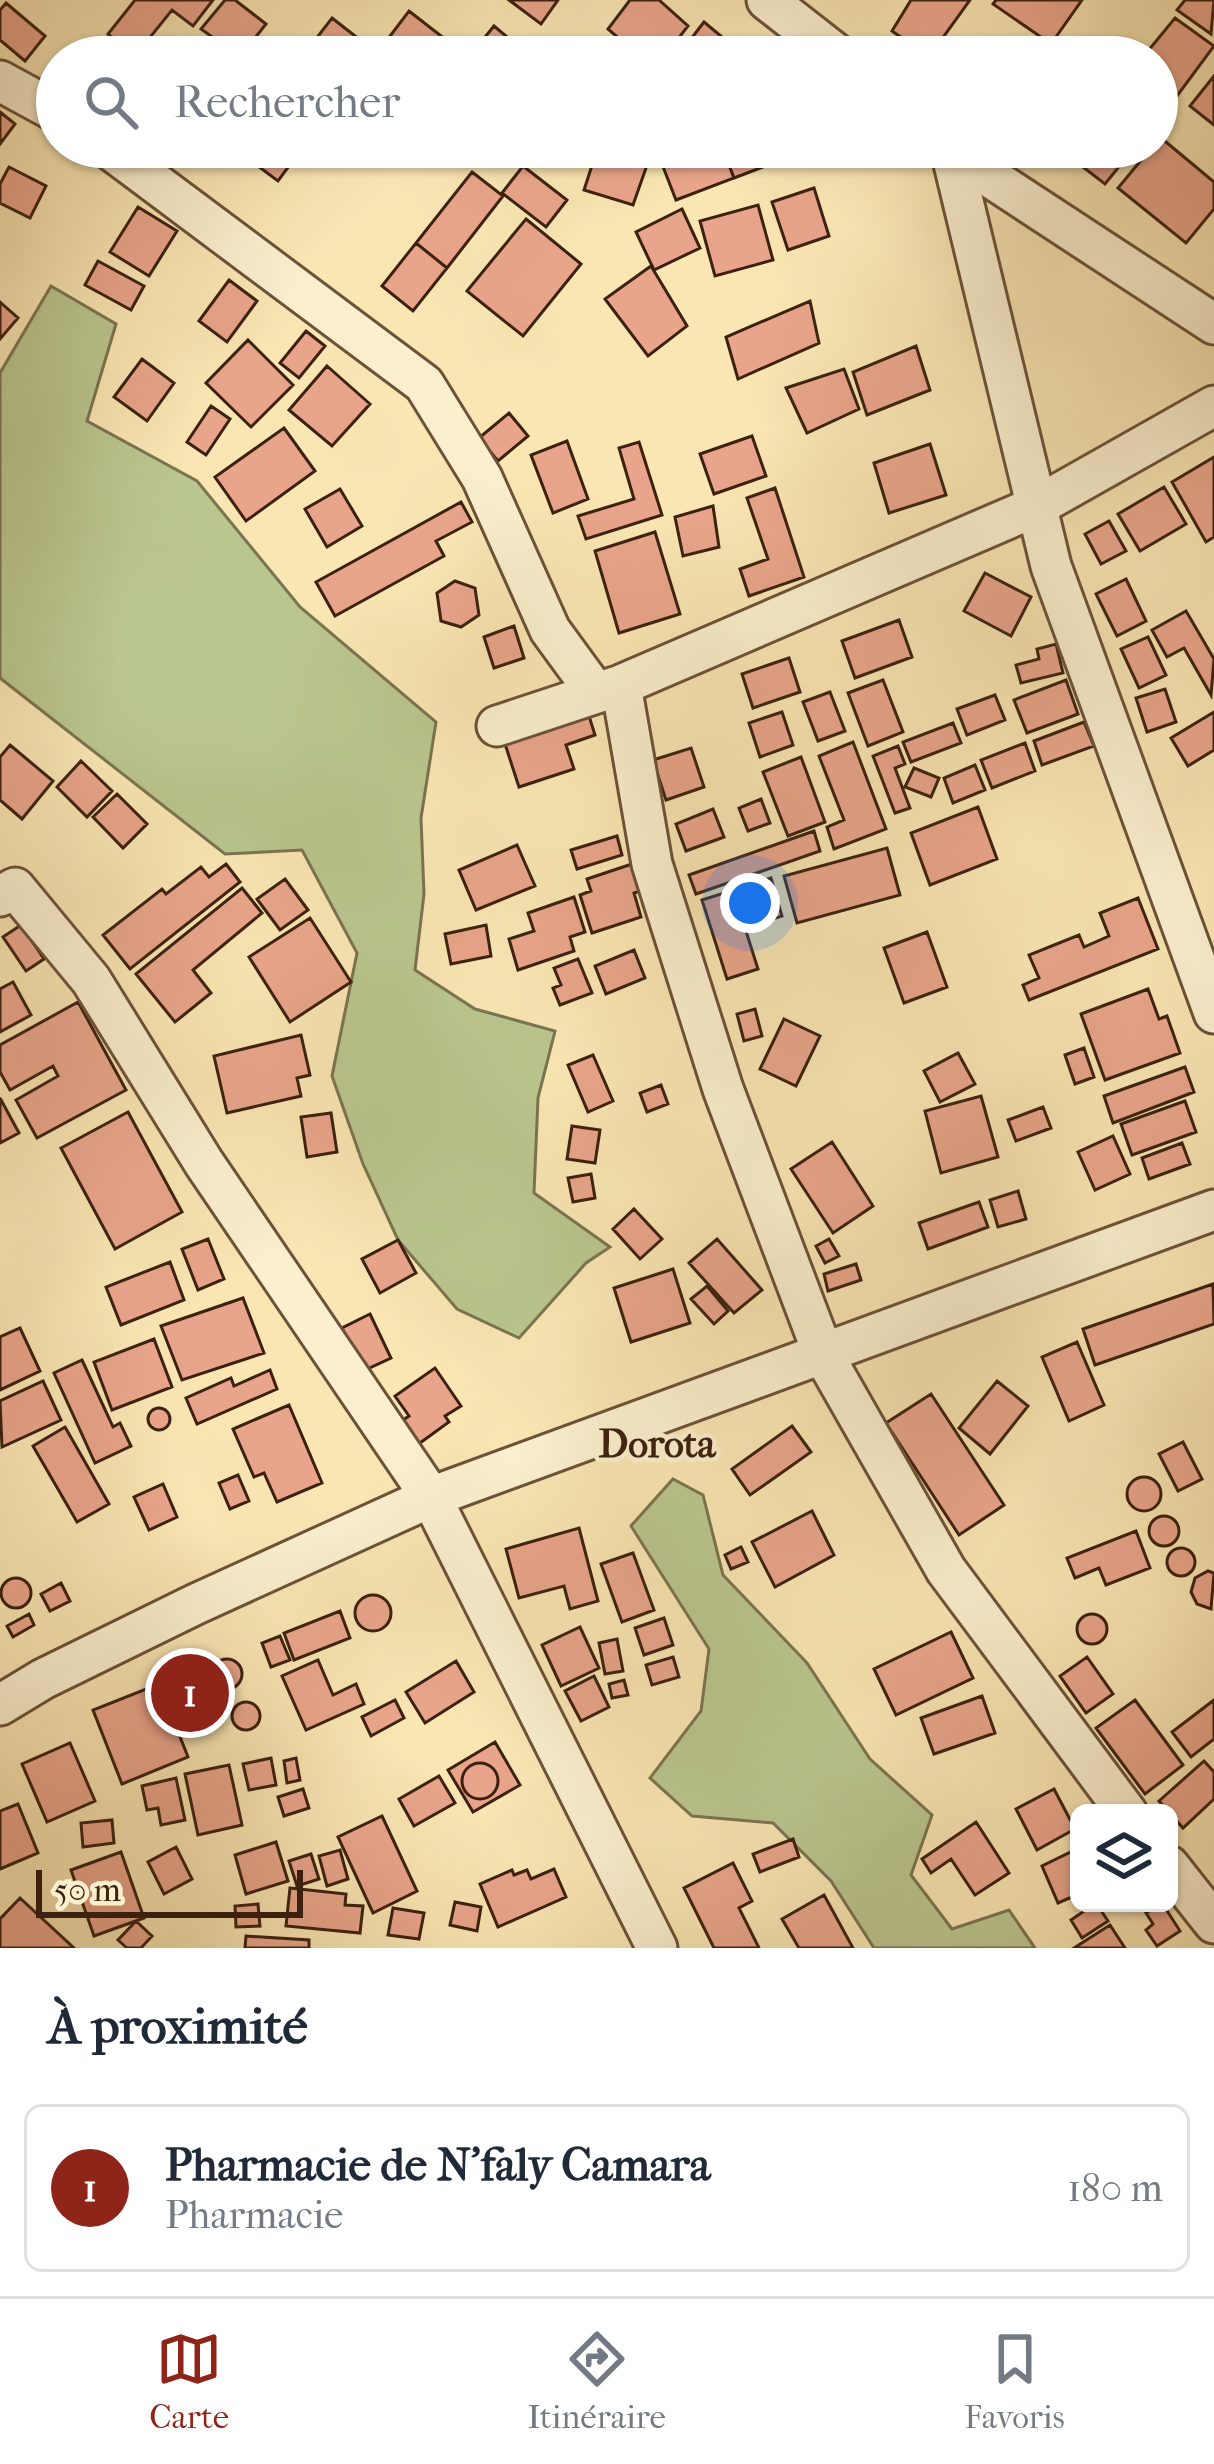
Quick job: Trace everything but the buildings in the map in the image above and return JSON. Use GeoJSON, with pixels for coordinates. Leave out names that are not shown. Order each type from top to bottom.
{"type":"FeatureCollection","features":[{"type":"Feature","properties":{"kind":"street"},"geometry":{"type":"LineString","coordinates":[[767,0],[813,36]]}},
{"type":"Feature","properties":{"kind":"street"},"geometry":{"type":"LineString","coordinates":[[0,81],[36,101]]}},
{"type":"Feature","properties":{"kind":"street"},"geometry":{"type":"LineString","coordinates":[[135,168],[424,384],[482,478],[550,630],[609,689],[652,864],[723,1089],[824,1356],[946,1570],[1119,1804]]}},
{"type":"Feature","properties":{"kind":"street"},"geometry":{"type":"LineString","coordinates":[[956,168],[1051,566],[1214,1012]]}},
{"type":"Feature","properties":{"kind":"street"},"geometry":{"type":"LineString","coordinates":[[977,168],[1214,324]]}},
{"type":"Feature","properties":{"kind":"street"},"geometry":{"type":"LineString","coordinates":[[497,726],[609,689],[1037,506],[1214,406]]}},
{"type":"Feature","properties":{"kind":"street"},"geometry":{"type":"LineString","coordinates":[[0,896],[15,888],[91,980],[217,1182],[431,1497],[647,1942]]}},
{"type":"Feature","properties":{"kind":"street"},"geometry":{"type":"LineString","coordinates":[[0,1705],[196,1604],[431,1497],[1214,1210]]}},
{"type":"Feature","properties":{"kind":"street"},"geometry":{"type":"LineString","coordinates":[[1178,1877],[1214,1922]]}},
{"type":"Feature","properties":{"kind":"green space"},"geometry":{"type":"Polygon","coordinates":[[[51,286],[116,324],[87,421],[197,481],[300,607],[436,722],[421,818],[424,894],[415,970],[475,1009],[555,1031],[538,1098],[534,1193],[610,1247],[586,1263],[519,1338],[457,1309],[398,1240],[363,1164],[332,1076],[357,953],[302,850],[225,854],[0,678],[0,373],[51,286]]]}},
{"type":"Feature","properties":{"kind":"green space"},"geometry":{"type":"Polygon","coordinates":[[[673,1479],[703,1495],[723,1575],[807,1663],[870,1759],[932,1815],[911,1875],[952,1929],[1009,1910],[1035,1948],[874,1948],[831,1881],[773,1823],[692,1816],[650,1778],[701,1711],[709,1649],[631,1526],[673,1479]]]}},
{"type":"Feature","properties":{"kind":"place","name":"Pharmacie de N'faly Camara"},"geometry":{"type":"Point","coordinates":[190,1693]}},
{"type":"Feature","properties":{"kind":"district","name":"Dorota"},"geometry":{"type":"Point","coordinates":[657,1443]}}]}
